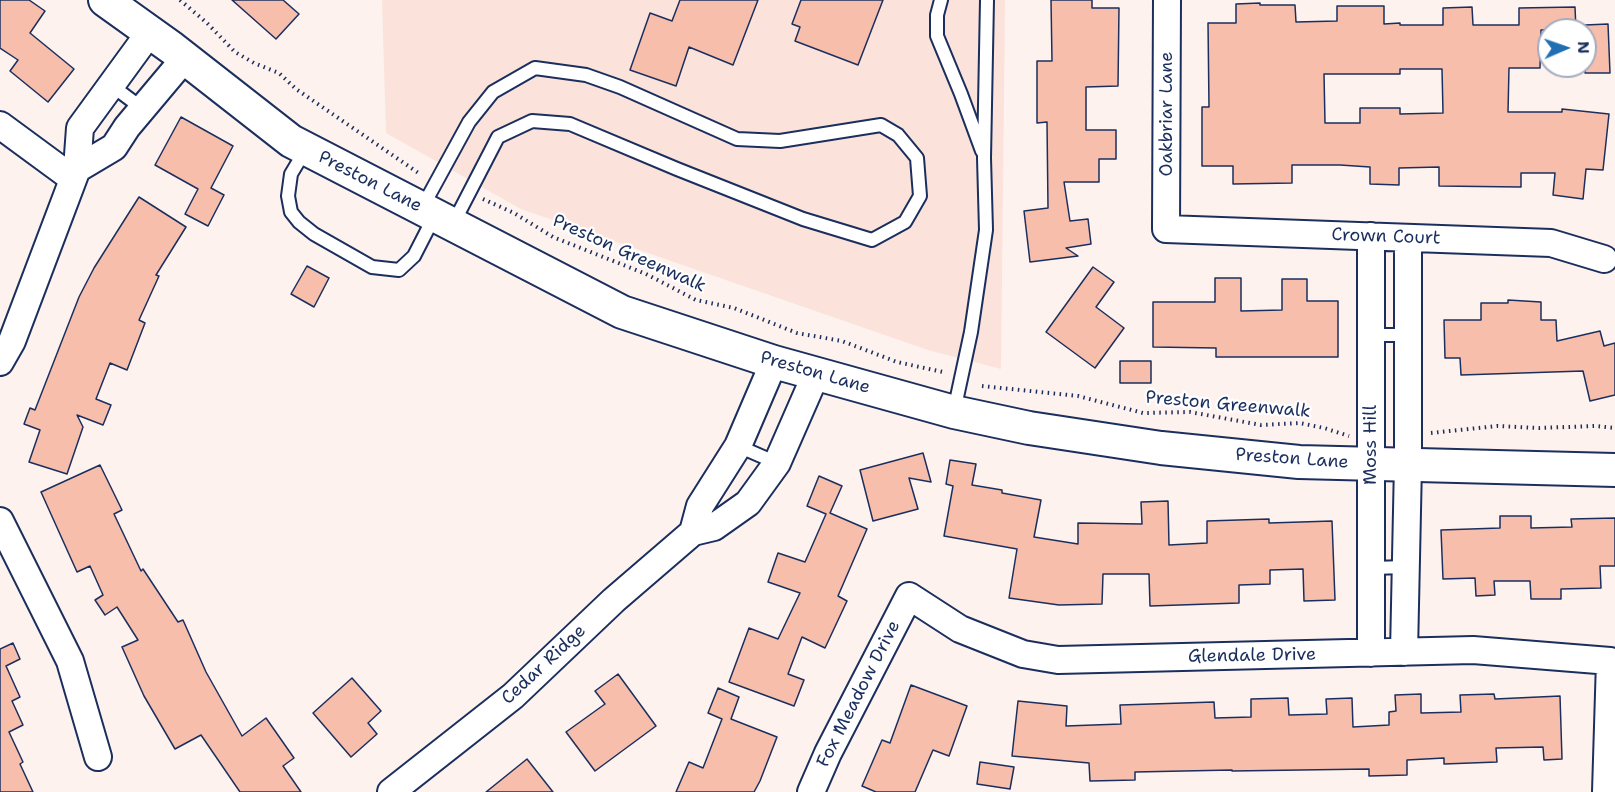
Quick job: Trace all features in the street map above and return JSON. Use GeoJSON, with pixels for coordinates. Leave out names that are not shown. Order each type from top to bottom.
{"type":"FeatureCollection","features":[{"type":"Feature","properties":{"kind":"street","name":"Preston Lane"},"geometry":{"type":"LineString","coordinates":[[105,0],[185,58],[291,141],[622,312],[774,362],[954,412],[1029,428],[1161,448],[1299,462],[1371,450],[1408,451],[1615,470]]}},
{"type":"Feature","properties":{"kind":"street","name":"Oakbriar Lane"},"geometry":{"type":"LineString","coordinates":[[1166,229],[1167,0]]}},
{"type":"Feature","properties":{"kind":"street"},"geometry":{"type":"LineString","coordinates":[[0,362],[12,341],[74,173],[80,128],[150,32]]}},
{"type":"Feature","properties":{"kind":"street"},"geometry":{"type":"LineString","coordinates":[[74,173],[114,147],[185,58]]}},
{"type":"Feature","properties":{"kind":"street"},"geometry":{"type":"LineString","coordinates":[[0,125],[74,173]]}},
{"type":"Feature","properties":{"kind":"street","name":"Crown Court"},"geometry":{"type":"LineString","coordinates":[[1166,229],[1551,243],[1604,259]]}},
{"type":"Feature","properties":{"kind":"street","name":"Moss Hill"},"geometry":{"type":"LineString","coordinates":[[1371,236],[1371,653]]}},
{"type":"Feature","properties":{"kind":"street","name":"Moss Hill"},"geometry":{"type":"LineString","coordinates":[[1404,652],[1408,451],[1408,238]]}},
{"type":"Feature","properties":{"kind":"street"},"geometry":{"type":"LineString","coordinates":[[693,532],[700,506],[738,446],[774,362]]}},
{"type":"Feature","properties":{"kind":"street","name":"Cedar Ridge"},"geometry":{"type":"LineString","coordinates":[[391,792],[513,696],[614,600],[693,532],[714,526],[748,503],[777,463],[816,374]]}},
{"type":"Feature","properties":{"kind":"street"},"geometry":{"type":"LineString","coordinates":[[0,521],[70,661],[98,756]]}},
{"type":"Feature","properties":{"kind":"street","name":"Glendale Drive"},"geometry":{"type":"LineString","coordinates":[[909,596],[960,630],[1023,654],[1058,660],[1473,650],[1610,661],[1606,792]]}},
{"type":"Feature","properties":{"kind":"street","name":"Fox Meadow Drive"},"geometry":{"type":"LineString","coordinates":[[811,792],[828,753],[909,596]]}},
{"type":"Feature","properties":{"kind":"lane"},"geometry":{"type":"LineString","coordinates":[[941,0],[937,15],[937,36],[984,158]]}},
{"type":"Feature","properties":{"kind":"lane"},"geometry":{"type":"LineString","coordinates":[[954,412],[971,332],[986,231],[984,158],[987,0]]}},
{"type":"Feature","properties":{"kind":"lane"},"geometry":{"type":"LineString","coordinates":[[306,149],[291,174],[288,196],[291,212],[314,234],[372,267],[399,270],[414,256],[436,216],[498,137],[532,121],[570,124],[677,170],[782,211],[872,240],[905,222],[920,196],[917,158],[898,135],[881,125],[780,141],[737,139],[620,87],[586,75],[535,68],[493,92],[469,122],[436,216]]}},
{"type":"Feature","properties":{"kind":"lane"},"geometry":{"type":"LineString","coordinates":[[111,85],[143,109]]}},
{"type":"Feature","properties":{"kind":"lane"},"geometry":{"type":"LineString","coordinates":[[1371,336],[1407,335]]}},
{"type":"Feature","properties":{"kind":"lane"},"geometry":{"type":"LineString","coordinates":[[738,446],[777,463]]}},
{"type":"Feature","properties":{"kind":"lane"},"geometry":{"type":"LineString","coordinates":[[1371,568],[1406,567]]}},
{"type":"Feature","properties":{"kind":"path"},"geometry":{"type":"LineString","coordinates":[[180,0],[235,52],[279,73],[296,89],[420,174]]}},
{"type":"Feature","properties":{"kind":"path","name":"Preston Greenwalk"},"geometry":{"type":"LineString","coordinates":[[482,199],[514,213],[554,237],[646,274],[696,300],[734,308],[797,333],[842,341],[897,362],[943,372]]}},
{"type":"Feature","properties":{"kind":"path","name":"Preston Greenwalk"},"geometry":{"type":"LineString","coordinates":[[982,386],[1006,390],[1055,392],[1143,412],[1190,412],[1261,425],[1300,423],[1352,437],[1371,450]]}},
{"type":"Feature","properties":{"kind":"path"},"geometry":{"type":"LineString","coordinates":[[1408,451],[1420,437],[1447,430],[1483,426],[1615,428]]}},
{"type":"Feature","properties":{"kind":"shaded area"},"geometry":{"type":"Polygon","coordinates":[[[382,0],[1005,0],[1001,369],[928,350],[521,209],[386,133],[382,0]]]}},
{"type":"Feature","properties":{"kind":"building"},"geometry":{"type":"Polygon","coordinates":[[[0,0],[29,0],[45,11],[30,33],[74,69],[48,102],[10,71],[18,60],[0,48],[0,0]]]}},
{"type":"Feature","properties":{"kind":"building"},"geometry":{"type":"Polygon","coordinates":[[[232,0],[283,0],[299,14],[276,39],[232,0]]]}},
{"type":"Feature","properties":{"kind":"building"},"geometry":{"type":"Polygon","coordinates":[[[680,0],[758,0],[733,65],[689,47],[676,86],[630,70],[650,13],[672,21],[680,0]]]}},
{"type":"Feature","properties":{"kind":"building"},"geometry":{"type":"Polygon","coordinates":[[[801,0],[883,0],[858,65],[795,41],[800,27],[792,24],[801,0]]]}},
{"type":"Feature","properties":{"kind":"building"},"geometry":{"type":"Polygon","coordinates":[[[1051,0],[1092,0],[1092,8],[1119,8],[1118,86],[1086,87],[1086,130],[1116,130],[1116,159],[1099,159],[1099,182],[1064,182],[1070,221],[1088,219],[1091,244],[1066,248],[1078,256],[1030,262],[1024,211],[1048,208],[1047,122],[1037,123],[1037,61],[1052,61],[1051,0]]]}},
{"type":"Feature","properties":{"kind":"building"},"geometry":{"type":"Polygon","coordinates":[[[1236,4],[1295,5],[1296,22],[1337,21],[1337,6],[1384,6],[1384,24],[1400,23],[1400,25],[1443,25],[1443,8],[1472,7],[1473,25],[1519,25],[1519,8],[1575,7],[1575,18],[1537,18],[1537,68],[1509,68],[1508,112],[1562,112],[1562,109],[1609,114],[1603,170],[1586,169],[1583,199],[1553,195],[1555,173],[1521,173],[1521,187],[1439,186],[1439,167],[1399,168],[1399,185],[1370,184],[1370,167],[1340,165],[1292,165],[1292,183],[1233,184],[1233,166],[1202,166],[1202,107],[1209,107],[1208,23],[1236,23],[1236,4]],[[1400,69],[1400,74],[1324,74],[1325,123],[1360,123],[1360,108],[1400,108],[1400,114],[1443,113],[1442,69],[1400,69]]]}},
{"type":"Feature","properties":{"kind":"building"},"geometry":{"type":"Polygon","coordinates":[[[1597,24],[1608,24],[1610,73],[1597,73],[1597,24]]]}},
{"type":"Feature","properties":{"kind":"building"},"geometry":{"type":"Polygon","coordinates":[[[181,117],[233,146],[211,188],[224,195],[208,226],[185,214],[198,189],[155,165],[181,117]]]}},
{"type":"Feature","properties":{"kind":"building"},"geometry":{"type":"Polygon","coordinates":[[[139,197],[186,227],[156,275],[159,276],[139,320],[145,323],[127,370],[110,363],[96,399],[111,405],[103,425],[77,415],[83,427],[67,474],[29,462],[40,430],[24,424],[30,408],[35,410],[79,297],[94,268],[139,197]]]}},
{"type":"Feature","properties":{"kind":"building"},"geometry":{"type":"Polygon","coordinates":[[[307,266],[329,278],[314,307],[291,294],[307,266]]]}},
{"type":"Feature","properties":{"kind":"building"},"geometry":{"type":"Polygon","coordinates":[[[1093,267],[1114,282],[1096,307],[1124,328],[1095,368],[1046,332],[1093,267]]]}},
{"type":"Feature","properties":{"kind":"building"},"geometry":{"type":"Polygon","coordinates":[[[1215,278],[1241,278],[1241,311],[1282,310],[1282,279],[1307,279],[1307,301],[1338,301],[1338,357],[1216,357],[1216,348],[1153,347],[1153,302],[1215,302],[1215,278]]]}},
{"type":"Feature","properties":{"kind":"building"},"geometry":{"type":"Polygon","coordinates":[[[1508,300],[1541,302],[1541,320],[1556,320],[1557,341],[1600,331],[1604,346],[1615,343],[1615,395],[1590,401],[1583,371],[1461,375],[1460,358],[1445,358],[1444,320],[1481,320],[1481,303],[1508,303],[1508,300]]]}},
{"type":"Feature","properties":{"kind":"building"},"geometry":{"type":"Polygon","coordinates":[[[1120,361],[1151,361],[1151,383],[1120,383],[1120,361]]]}},
{"type":"Feature","properties":{"kind":"building"},"geometry":{"type":"Polygon","coordinates":[[[923,453],[931,482],[909,478],[918,509],[873,521],[860,470],[923,453]]]}},
{"type":"Feature","properties":{"kind":"building"},"geometry":{"type":"Polygon","coordinates":[[[950,460],[976,464],[972,485],[1041,500],[1034,537],[1078,544],[1078,523],[1142,524],[1141,502],[1168,501],[1169,545],[1207,543],[1207,521],[1269,519],[1269,523],[1332,521],[1335,600],[1304,601],[1303,569],[1270,570],[1270,584],[1239,585],[1239,603],[1150,606],[1149,574],[1103,574],[1102,604],[1059,605],[1009,598],[1017,549],[944,536],[953,486],[946,484],[950,460]]]}},
{"type":"Feature","properties":{"kind":"building"},"geometry":{"type":"Polygon","coordinates":[[[100,465],[122,510],[114,514],[141,571],[143,569],[178,622],[183,620],[206,672],[242,736],[266,718],[294,758],[283,766],[301,792],[240,792],[201,735],[175,749],[144,696],[122,647],[138,640],[117,607],[105,615],[95,600],[103,595],[90,566],[77,572],[41,492],[100,465]]]}},
{"type":"Feature","properties":{"kind":"building"},"geometry":{"type":"Polygon","coordinates":[[[819,476],[842,486],[830,513],[867,529],[838,596],[847,601],[825,648],[802,637],[788,674],[804,680],[794,706],[729,682],[749,628],[778,639],[800,593],[768,582],[778,553],[805,562],[826,514],[807,506],[819,476]]]}},
{"type":"Feature","properties":{"kind":"building"},"geometry":{"type":"Polygon","coordinates":[[[1500,516],[1531,516],[1531,528],[1572,527],[1571,519],[1615,518],[1615,566],[1600,566],[1601,588],[1561,589],[1561,599],[1531,599],[1530,581],[1494,581],[1495,595],[1476,596],[1475,578],[1443,579],[1441,530],[1500,528],[1500,516]]]}},
{"type":"Feature","properties":{"kind":"building"},"geometry":{"type":"Polygon","coordinates":[[[13,643],[20,659],[6,666],[20,697],[12,701],[23,725],[9,732],[23,762],[20,764],[33,792],[0,792],[0,649],[13,643]]]}},
{"type":"Feature","properties":{"kind":"building"},"geometry":{"type":"Polygon","coordinates":[[[618,674],[656,726],[595,771],[566,732],[605,704],[595,691],[618,674]]]}},
{"type":"Feature","properties":{"kind":"building"},"geometry":{"type":"Polygon","coordinates":[[[352,678],[381,711],[368,723],[377,734],[351,757],[313,713],[352,678]]]}},
{"type":"Feature","properties":{"kind":"building"},"geometry":{"type":"Polygon","coordinates":[[[911,685],[967,706],[949,756],[933,750],[915,792],[876,792],[862,786],[882,740],[890,743],[911,685]]]}},
{"type":"Feature","properties":{"kind":"building"},"geometry":{"type":"Polygon","coordinates":[[[718,688],[739,697],[731,719],[777,737],[760,781],[754,792],[676,792],[689,762],[703,768],[722,719],[708,713],[718,688]]]}},
{"type":"Feature","properties":{"kind":"building"},"geometry":{"type":"Polygon","coordinates":[[[1421,694],[1421,713],[1461,712],[1460,695],[1494,694],[1495,699],[1560,696],[1562,759],[1544,760],[1543,747],[1496,748],[1497,762],[1444,764],[1444,758],[1407,760],[1407,775],[1369,776],[1369,769],[1232,770],[1135,772],[1135,780],[1090,781],[1089,763],[1012,756],[1018,701],[1067,706],[1066,726],[1121,724],[1120,705],[1214,702],[1215,718],[1251,717],[1251,699],[1288,698],[1289,715],[1327,714],[1326,699],[1352,698],[1353,727],[1389,725],[1389,712],[1396,711],[1395,695],[1421,694]]]}},
{"type":"Feature","properties":{"kind":"building"},"geometry":{"type":"Polygon","coordinates":[[[527,759],[553,792],[486,792],[527,759]]]}},
{"type":"Feature","properties":{"kind":"building"},"geometry":{"type":"Polygon","coordinates":[[[980,762],[1014,767],[1010,789],[977,784],[980,762]]]}}]}
